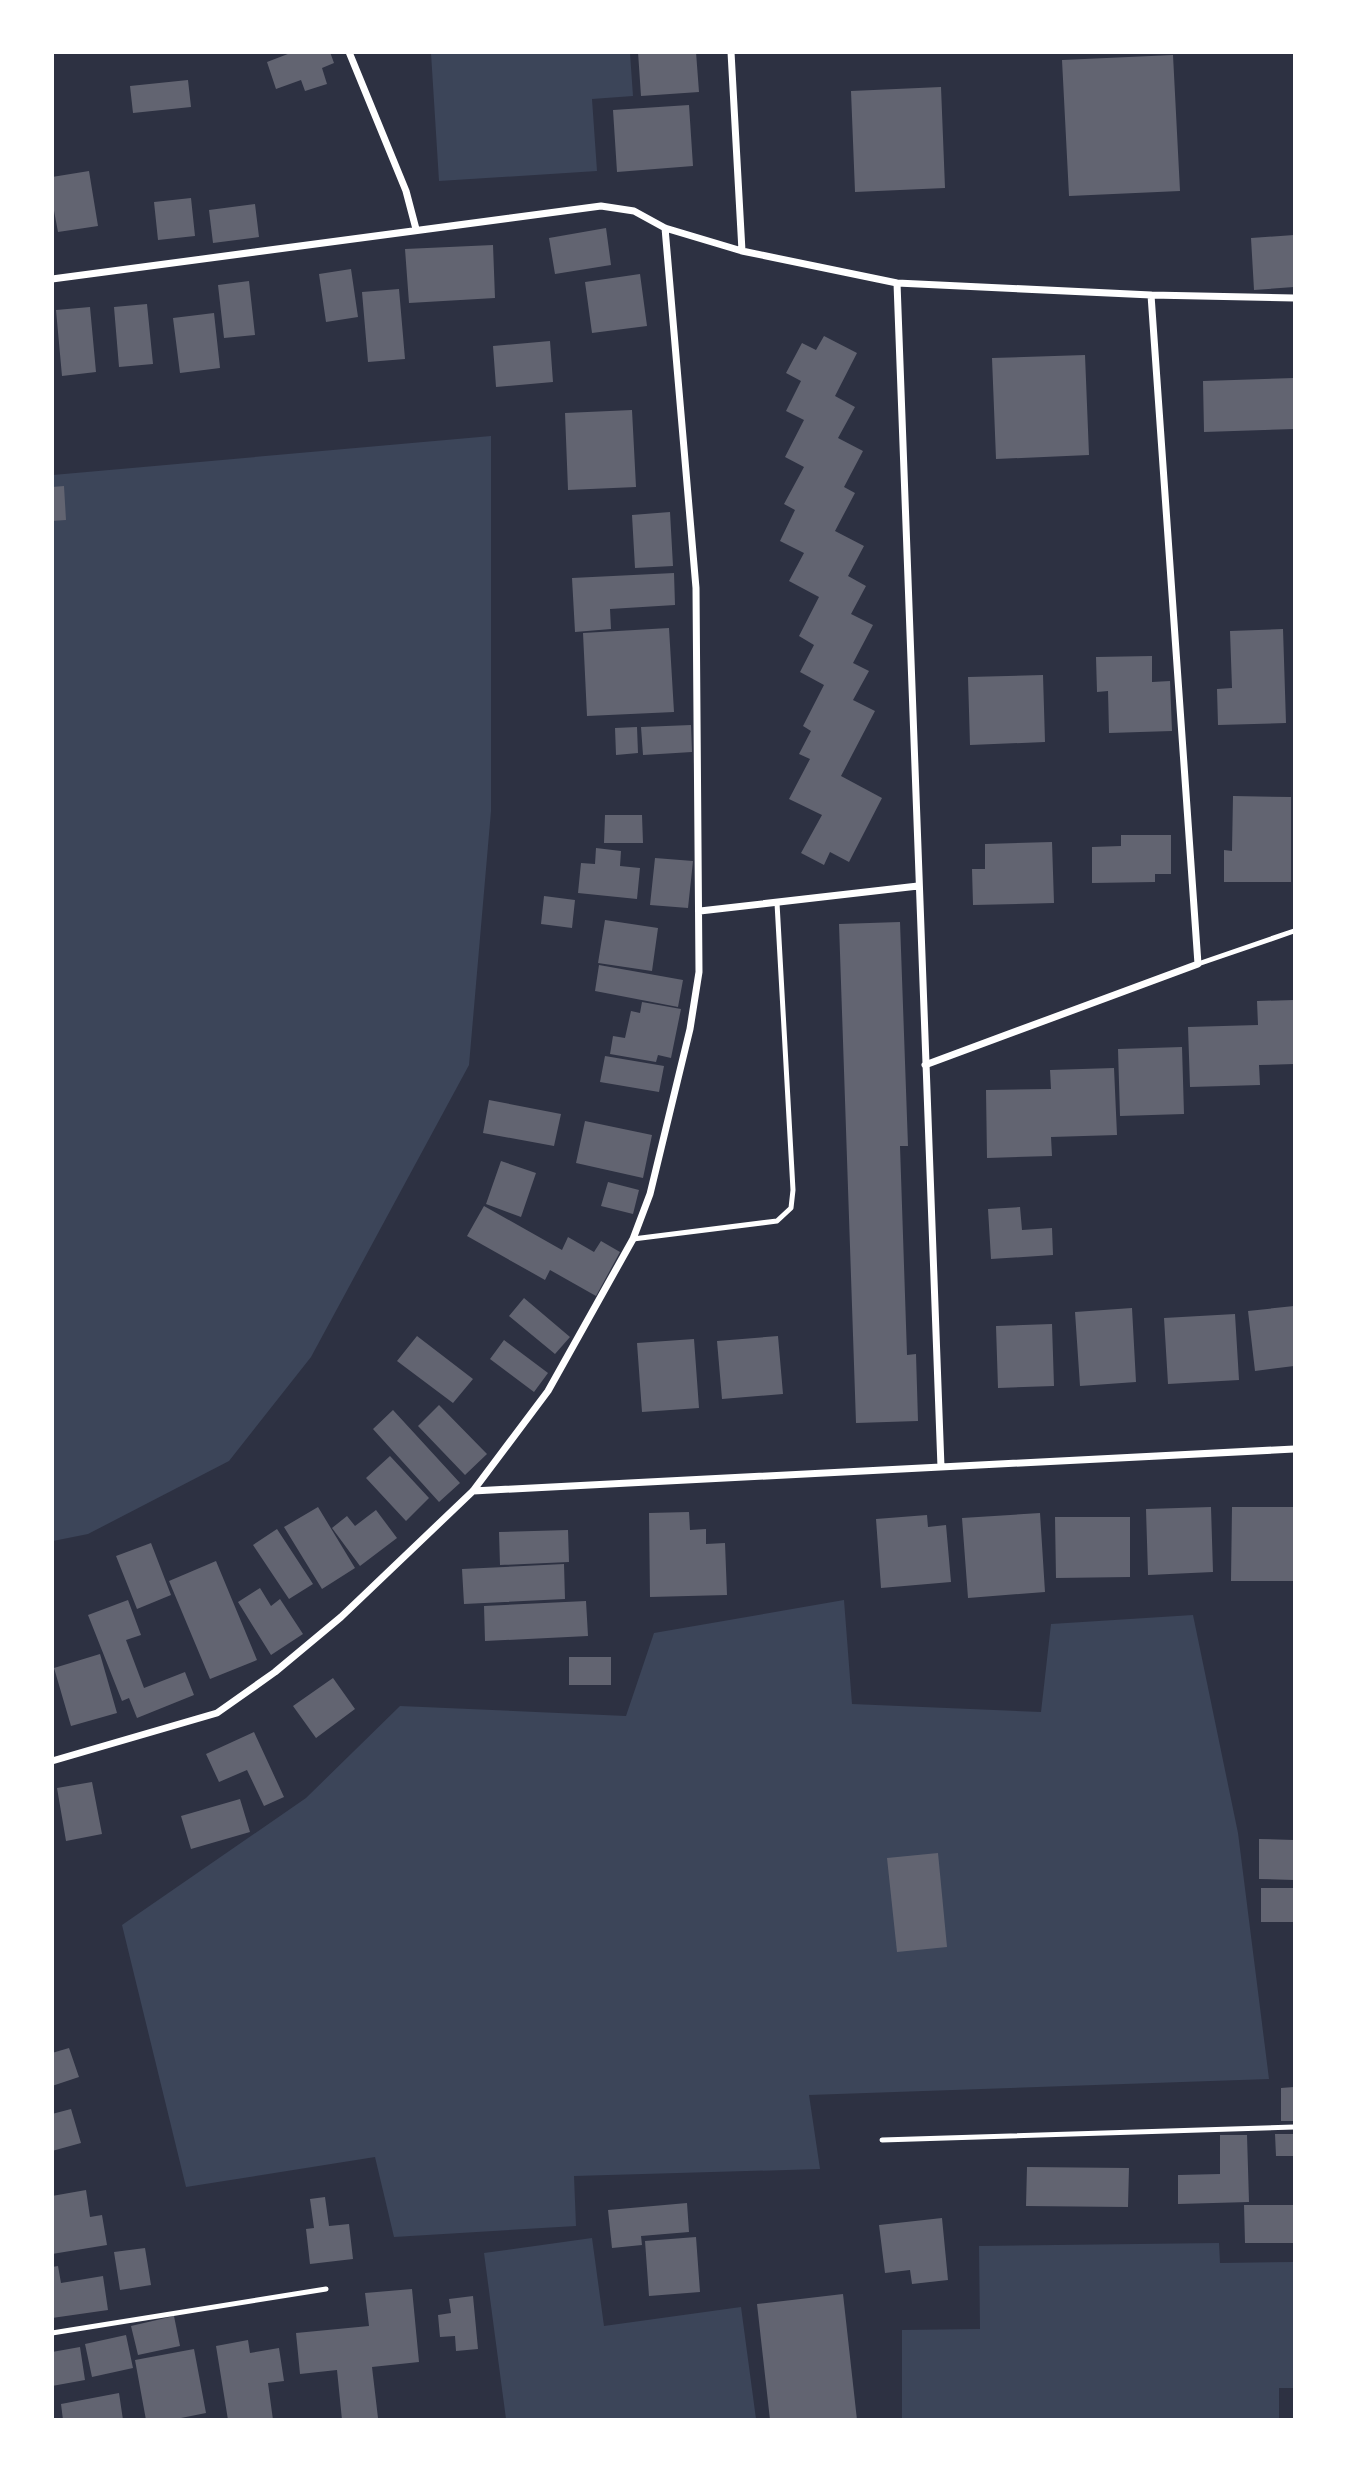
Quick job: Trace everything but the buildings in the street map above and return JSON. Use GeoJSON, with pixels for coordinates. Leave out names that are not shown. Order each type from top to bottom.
{"type":"FeatureCollection","features":[{"type":"Feature","properties":{"kind":"street"},"geometry":{"type":"LineString","coordinates":[[349,52],[406,191],[416,229]]}},
{"type":"Feature","properties":{"kind":"street"},"geometry":{"type":"LineString","coordinates":[[731,52],[742,251]]}},
{"type":"Feature","properties":{"kind":"street"},"geometry":{"type":"LineString","coordinates":[[52,279],[601,206],[634,211],[664,228],[742,251],[897,283],[1151,295],[1294,298]]}},
{"type":"Feature","properties":{"kind":"street"},"geometry":{"type":"LineString","coordinates":[[52,1761],[217,1713],[275,1672],[341,1617],[472,1491],[548,1391],[633,1239],[650,1195],[690,1029],[699,972],[696,588],[664,228]]}},
{"type":"Feature","properties":{"kind":"street"},"geometry":{"type":"LineString","coordinates":[[897,283],[941,1466]]}},
{"type":"Feature","properties":{"kind":"street"},"geometry":{"type":"LineString","coordinates":[[925,1065],[1198,964],[1151,295]]}},
{"type":"Feature","properties":{"kind":"street"},"geometry":{"type":"LineString","coordinates":[[700,911],[918,886]]}},
{"type":"Feature","properties":{"kind":"street"},"geometry":{"type":"LineString","coordinates":[[472,1491],[1294,1449]]}},
{"type":"Feature","properties":{"kind":"lane"},"geometry":{"type":"LineString","coordinates":[[633,1239],[777,1221],[791,1208],[793,1190],[777,902]]}},
{"type":"Feature","properties":{"kind":"lane"},"geometry":{"type":"LineString","coordinates":[[1198,964],[1294,931]]}},
{"type":"Feature","properties":{"kind":"lane"},"geometry":{"type":"LineString","coordinates":[[882,2140],[1294,2127]]}},
{"type":"Feature","properties":{"kind":"lane"},"geometry":{"type":"LineString","coordinates":[[52,2333],[326,2289]]}},
{"type":"Feature","properties":{"kind":"shaded area"},"geometry":{"type":"Polygon","coordinates":[[[431,53],[630,53],[633,96],[592,99],[597,171],[439,181],[431,53]]]}},
{"type":"Feature","properties":{"kind":"shaded area"},"geometry":{"type":"Polygon","coordinates":[[[491,436],[491,811],[469,1065],[311,1357],[229,1461],[88,1534],[53,1541],[53,475],[491,436]]]}},
{"type":"Feature","properties":{"kind":"shaded area"},"geometry":{"type":"Polygon","coordinates":[[[844,1600],[852,1704],[1041,1712],[1051,1624],[1193,1615],[1238,1833],[1269,2079],[809,2095],[820,2169],[574,2176],[576,2226],[394,2237],[375,2157],[186,2187],[122,1925],[306,1798],[400,1706],[626,1716],[654,1633],[844,1600]]]}},
{"type":"Feature","properties":{"kind":"shaded area"},"geometry":{"type":"Polygon","coordinates":[[[592,2238],[604,2326],[741,2307],[756,2419],[506,2419],[484,2253],[592,2238]]]}},
{"type":"Feature","properties":{"kind":"shaded area"},"geometry":{"type":"Polygon","coordinates":[[[1219,2243],[1220,2263],[1294,2262],[1294,2388],[1279,2388],[1279,2419],[902,2419],[902,2330],[980,2329],[979,2246],[1219,2243]]]}}]}
